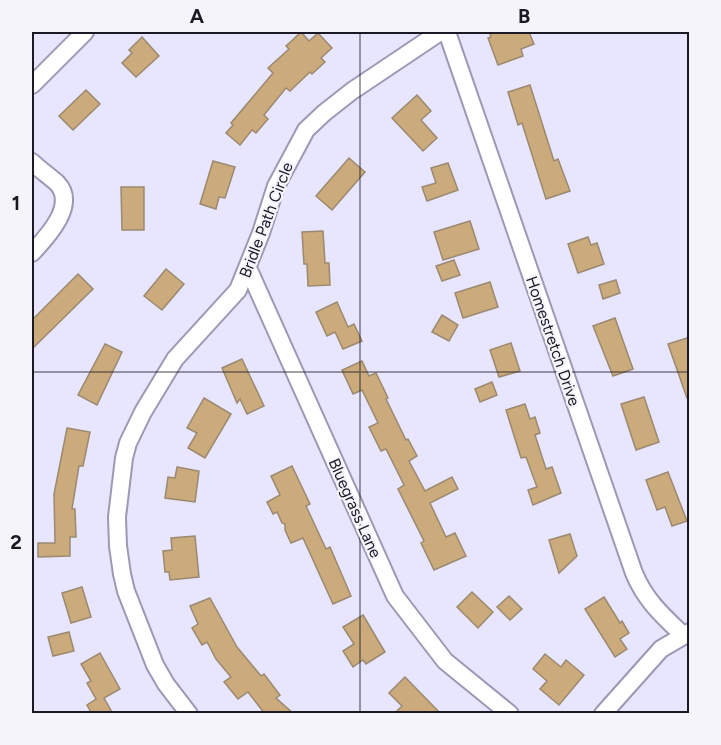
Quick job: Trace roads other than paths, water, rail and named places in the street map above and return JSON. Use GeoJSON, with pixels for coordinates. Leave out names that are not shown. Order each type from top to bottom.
{"type":"FeatureCollection","features":[{"type":"Feature","properties":{"kind":"street"},"geometry":{"type":"LineString","coordinates":[[32,85],[85,32]]}},
{"type":"Feature","properties":{"kind":"street","name":"Bridle Path Circle"},"geometry":{"type":"LineString","coordinates":[[189,714],[166,684],[155,664],[126,591],[118,546],[118,502],[128,443],[139,419],[175,358],[238,290],[248,268],[276,186],[306,130],[352,91],[440,32]]}},
{"type":"Feature","properties":{"kind":"street","name":"Homestretch Drive"},"geometry":{"type":"LineString","coordinates":[[447,32],[634,573],[645,596],[667,622],[686,634]]}},
{"type":"Feature","properties":{"kind":"street"},"geometry":{"type":"LineString","coordinates":[[32,162],[59,187],[63,204],[61,213],[52,228],[32,253]]}},
{"type":"Feature","properties":{"kind":"street","name":"Bluegrass Lane"},"geometry":{"type":"LineString","coordinates":[[248,268],[395,596],[445,661],[510,714]]}},
{"type":"Feature","properties":{"kind":"street"},"geometry":{"type":"LineString","coordinates":[[603,714],[661,649],[686,634]]}}]}
